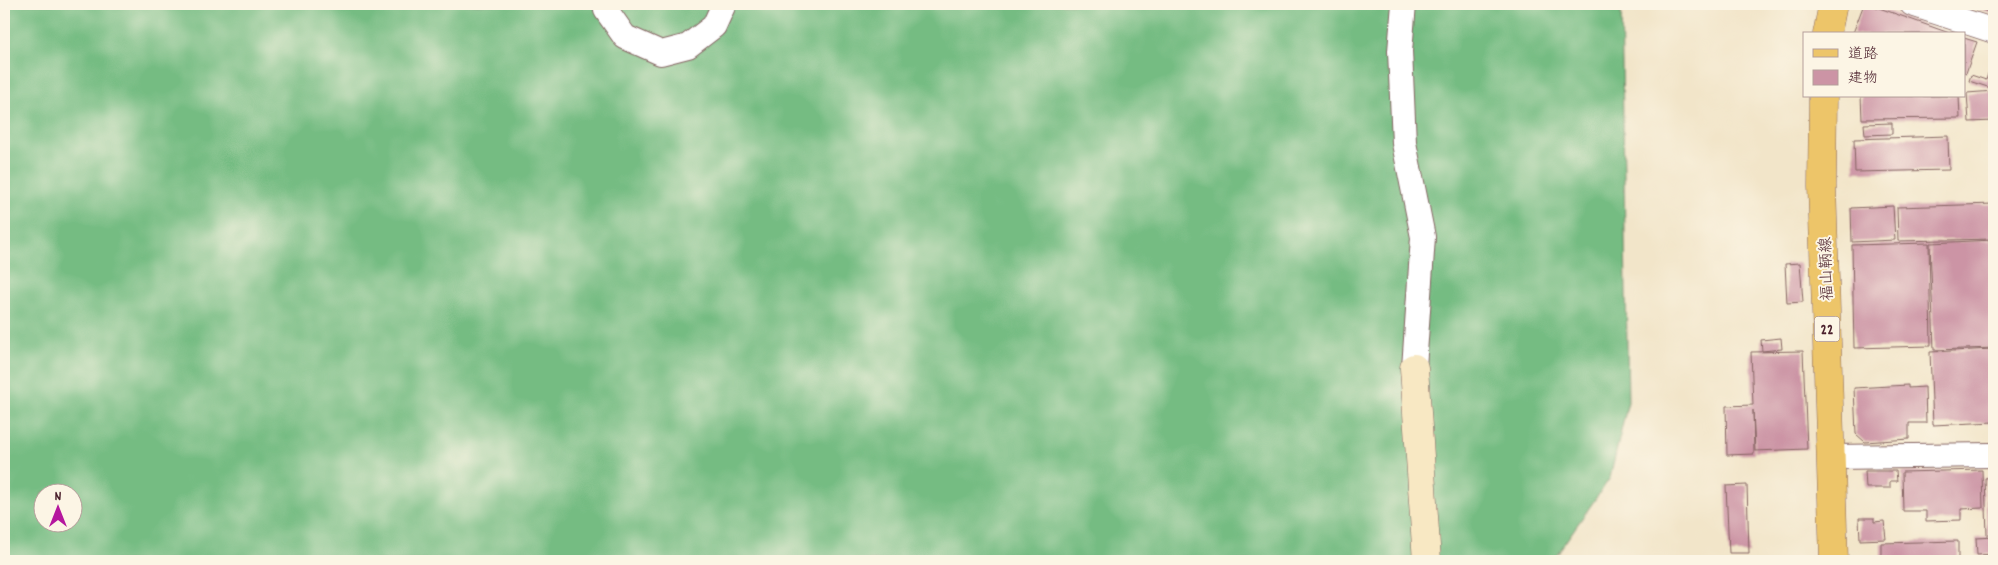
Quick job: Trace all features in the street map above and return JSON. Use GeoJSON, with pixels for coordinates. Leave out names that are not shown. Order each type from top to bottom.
{"type":"FeatureCollection","features":[{"type":"Feature","properties":{"kind":"main road"},"geometry":{"type":"LineString","coordinates":[[1827,32],[1832,4]]}},
{"type":"Feature","properties":{"kind":"main road","name":"福山鞆線"},"geometry":{"type":"LineString","coordinates":[[1823,98],[1822,186],[1834,561]]}},
{"type":"Feature","properties":{"kind":"street"},"geometry":{"type":"LineString","coordinates":[[606,4],[606,10],[625,37],[661,53],[688,46],[714,26],[724,4]]}},
{"type":"Feature","properties":{"kind":"street"},"geometry":{"type":"LineString","coordinates":[[1404,4],[1400,52],[1404,143],[1423,237],[1414,368],[1427,561]]}},
{"type":"Feature","properties":{"kind":"street"},"geometry":{"type":"LineString","coordinates":[[1912,4],[1994,31]]}},
{"type":"Feature","properties":{"kind":"street"},"geometry":{"type":"LineString","coordinates":[[1831,457],[1994,455]]}},
{"type":"Feature","properties":{"kind":"green space"},"geometry":{"type":"Polygon","coordinates":[[[4,4],[1621,4],[1628,402],[1610,478],[1552,561],[4,561],[4,4]]]}},
{"type":"Feature","properties":{"kind":"building"},"geometry":{"type":"Polygon","coordinates":[[[1864,4],[1868,4],[1946,32],[1853,32],[1864,4]]]}},
{"type":"Feature","properties":{"kind":"building"},"geometry":{"type":"Polygon","coordinates":[[[1966,4],[1994,4],[1994,14],[1966,4]]]}},
{"type":"Feature","properties":{"kind":"building"},"geometry":{"type":"Polygon","coordinates":[[[1966,39],[1977,42],[1966,73],[1966,39]]]}},
{"type":"Feature","properties":{"kind":"building"},"geometry":{"type":"Polygon","coordinates":[[[1989,71],[1994,73],[1994,89],[1969,81],[1971,75],[1986,80],[1989,71]]]}},
{"type":"Feature","properties":{"kind":"building"},"geometry":{"type":"Polygon","coordinates":[[[1994,91],[1994,121],[1969,122],[1967,93],[1994,91]]]}},
{"type":"Feature","properties":{"kind":"building"},"geometry":{"type":"Polygon","coordinates":[[[1861,98],[1959,98],[1960,118],[1862,119],[1861,98]]]}},
{"type":"Feature","properties":{"kind":"building"},"geometry":{"type":"Polygon","coordinates":[[[1892,123],[1892,134],[1865,135],[1864,124],[1892,123]]]}},
{"type":"Feature","properties":{"kind":"building"},"geometry":{"type":"Polygon","coordinates":[[[1948,136],[1949,170],[1855,172],[1854,139],[1948,136]]]}},
{"type":"Feature","properties":{"kind":"building"},"geometry":{"type":"Polygon","coordinates":[[[1994,204],[1994,239],[1898,241],[1897,207],[1994,204]]]}},
{"type":"Feature","properties":{"kind":"building"},"geometry":{"type":"Polygon","coordinates":[[[1893,206],[1895,240],[1852,242],[1851,208],[1893,206]]]}},
{"type":"Feature","properties":{"kind":"building"},"geometry":{"type":"Polygon","coordinates":[[[1994,240],[1994,348],[1934,350],[1930,243],[1994,240]]]}},
{"type":"Feature","properties":{"kind":"building"},"geometry":{"type":"Polygon","coordinates":[[[1929,243],[1931,346],[1854,348],[1852,245],[1929,243]]]}},
{"type":"Feature","properties":{"kind":"building"},"geometry":{"type":"Polygon","coordinates":[[[1800,263],[1803,302],[1787,303],[1785,264],[1800,263]]]}},
{"type":"Feature","properties":{"kind":"building"},"geometry":{"type":"Polygon","coordinates":[[[1781,338],[1782,349],[1762,351],[1761,340],[1781,338]]]}},
{"type":"Feature","properties":{"kind":"building"},"geometry":{"type":"Polygon","coordinates":[[[1994,349],[1994,422],[1933,425],[1930,352],[1994,349]]]}},
{"type":"Feature","properties":{"kind":"building"},"geometry":{"type":"Polygon","coordinates":[[[1803,351],[1807,449],[1755,451],[1753,410],[1754,454],[1727,455],[1726,406],[1753,405],[1751,352],[1803,351]]]}},
{"type":"Feature","properties":{"kind":"building"},"geometry":{"type":"Polygon","coordinates":[[[1908,385],[1908,388],[1925,387],[1926,423],[1909,423],[1909,439],[1865,442],[1856,434],[1854,388],[1908,385]]]}},
{"type":"Feature","properties":{"kind":"building"},"geometry":{"type":"Polygon","coordinates":[[[1982,470],[1983,508],[1961,509],[1961,520],[1926,521],[1926,511],[1903,511],[1902,472],[1982,470]]]}},
{"type":"Feature","properties":{"kind":"building"},"geometry":{"type":"Polygon","coordinates":[[[1865,471],[1896,471],[1897,481],[1890,481],[1890,488],[1866,488],[1865,471]]]}},
{"type":"Feature","properties":{"kind":"building"},"geometry":{"type":"Polygon","coordinates":[[[1994,477],[1994,535],[1987,535],[1985,478],[1994,477]]]}},
{"type":"Feature","properties":{"kind":"building"},"geometry":{"type":"Polygon","coordinates":[[[1747,485],[1749,553],[1729,553],[1726,486],[1747,485]]]}},
{"type":"Feature","properties":{"kind":"building"},"geometry":{"type":"Polygon","coordinates":[[[1859,518],[1874,518],[1874,522],[1884,521],[1886,539],[1860,540],[1859,518]]]}},
{"type":"Feature","properties":{"kind":"building"},"geometry":{"type":"Polygon","coordinates":[[[1994,537],[1994,554],[1977,555],[1976,538],[1994,537]]]}},
{"type":"Feature","properties":{"kind":"building"},"geometry":{"type":"Polygon","coordinates":[[[1958,541],[1958,561],[1881,561],[1881,543],[1958,541]]]}}]}
